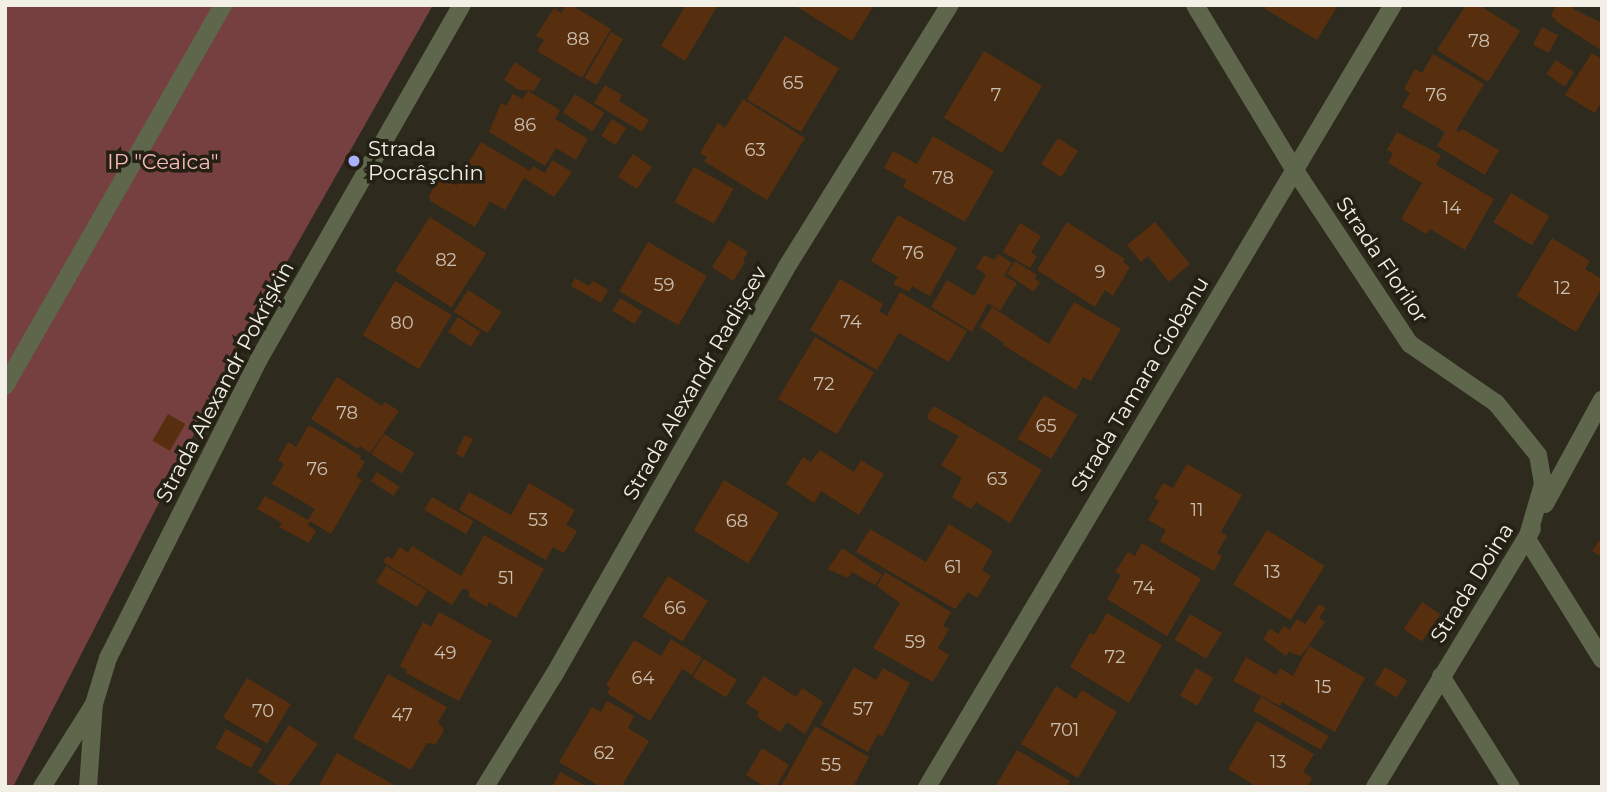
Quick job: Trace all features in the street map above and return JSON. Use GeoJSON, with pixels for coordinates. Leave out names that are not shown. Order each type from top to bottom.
{"type":"FeatureCollection","features":[{"type":"Feature","properties":{"kind":"street"},"geometry":{"type":"LineString","coordinates":[[5,386],[223,5]]}},
{"type":"Feature","properties":{"kind":"street","name":"Strada Alexandr Pokrîșkin"},"geometry":{"type":"LineString","coordinates":[[42,787],[93,704],[108,658],[259,359],[462,5]]}},
{"type":"Feature","properties":{"kind":"street","name":"Strada Alexandr Radișcev"},"geometry":{"type":"LineString","coordinates":[[485,787],[554,676],[786,268],[950,5]]}},
{"type":"Feature","properties":{"kind":"street","name":"Strada Florilor"},"geometry":{"type":"LineString","coordinates":[[1195,5],[1294,169],[1410,344],[1496,403],[1538,455],[1543,484],[1527,539]]}},
{"type":"Feature","properties":{"kind":"street","name":"Strada Tamara Ciobanu"},"geometry":{"type":"LineString","coordinates":[[927,787],[1393,5]]}},
{"type":"Feature","properties":{"kind":"street","name":"Strada Doina"},"geometry":{"type":"LineString","coordinates":[[1375,787],[1527,539],[1602,400]]}},
{"type":"Feature","properties":{"kind":"street"},"geometry":{"type":"LineString","coordinates":[[1527,539],[1602,659]]}},
{"type":"Feature","properties":{"kind":"street"},"geometry":{"type":"LineString","coordinates":[[1441,676],[1511,787]]}},
{"type":"Feature","properties":{"kind":"street"},"geometry":{"type":"LineString","coordinates":[[89,787],[93,704]]}},
{"type":"Feature","properties":{"kind":"green space","name":"IP \"Ceaica\""},"geometry":{"type":"Polygon","coordinates":[[[5,5],[433,5],[242,341],[13,787],[5,787],[5,5]]]}},
{"type":"Feature","properties":{"kind":"building"},"geometry":{"type":"Polygon","coordinates":[[[566,5],[571,5],[611,29],[582,78],[537,51],[544,40],[536,36],[554,8],[561,13],[566,5]]]}},
{"type":"Feature","properties":{"kind":"building"},"geometry":{"type":"Polygon","coordinates":[[[686,5],[718,5],[685,61],[661,46],[686,5]]]}},
{"type":"Feature","properties":{"kind":"building"},"geometry":{"type":"Polygon","coordinates":[[[794,5],[874,5],[852,41],[794,5]]]}},
{"type":"Feature","properties":{"kind":"building"},"geometry":{"type":"Polygon","coordinates":[[[1267,5],[1338,5],[1317,40],[1265,9],[1267,5]]]}},
{"type":"Feature","properties":{"kind":"building"},"geometry":{"type":"Polygon","coordinates":[[[1466,5],[1479,5],[1520,31],[1488,82],[1437,50],[1466,5]]]}},
{"type":"Feature","properties":{"kind":"building"},"geometry":{"type":"Polygon","coordinates":[[[1556,5],[1575,5],[1573,9],[1602,23],[1601,50],[1557,22],[1551,15],[1556,5]]]}},
{"type":"Feature","properties":{"kind":"building"},"geometry":{"type":"Polygon","coordinates":[[[1542,27],[1558,35],[1549,53],[1533,45],[1542,27]]]}},
{"type":"Feature","properties":{"kind":"building"},"geometry":{"type":"Polygon","coordinates":[[[611,32],[623,39],[597,85],[584,78],[611,32]]]}},
{"type":"Feature","properties":{"kind":"building"},"geometry":{"type":"Polygon","coordinates":[[[785,36],[839,68],[801,132],[747,99],[785,36]]]}},
{"type":"Feature","properties":{"kind":"building"},"geometry":{"type":"Polygon","coordinates":[[[984,51],[1042,86],[1002,153],[944,118],[984,51]]]}},
{"type":"Feature","properties":{"kind":"building"},"geometry":{"type":"Polygon","coordinates":[[[1592,53],[1602,59],[1602,101],[1595,113],[1565,95],[1592,53]]]}},
{"type":"Feature","properties":{"kind":"building"},"geometry":{"type":"Polygon","coordinates":[[[1433,54],[1484,84],[1456,130],[1460,132],[1462,129],[1499,150],[1485,175],[1437,146],[1445,132],[1402,107],[1410,93],[1404,89],[1415,69],[1422,73],[1433,54]]]}},
{"type":"Feature","properties":{"kind":"building"},"geometry":{"type":"Polygon","coordinates":[[[1556,60],[1574,72],[1565,86],[1546,74],[1556,60]]]}},
{"type":"Feature","properties":{"kind":"building"},"geometry":{"type":"Polygon","coordinates":[[[515,62],[541,79],[534,91],[519,90],[504,80],[515,62]]]}},
{"type":"Feature","properties":{"kind":"building"},"geometry":{"type":"Polygon","coordinates":[[[605,85],[622,95],[619,101],[649,120],[642,132],[594,103],[605,85]]]}},
{"type":"Feature","properties":{"kind":"building"},"geometry":{"type":"Polygon","coordinates":[[[528,91],[560,110],[555,119],[588,139],[576,160],[556,148],[545,166],[489,132],[501,103],[506,106],[513,94],[523,99],[528,91]]]}},
{"type":"Feature","properties":{"kind":"building"},"geometry":{"type":"Polygon","coordinates":[[[575,94],[604,113],[592,132],[563,112],[575,94]]]}},
{"type":"Feature","properties":{"kind":"building"},"geometry":{"type":"Polygon","coordinates":[[[743,99],[805,138],[767,200],[704,161],[707,157],[700,153],[718,123],[725,128],[743,99]]]}},
{"type":"Feature","properties":{"kind":"building"},"geometry":{"type":"Polygon","coordinates":[[[612,119],[626,128],[615,145],[601,136],[612,119]]]}},
{"type":"Feature","properties":{"kind":"building"},"geometry":{"type":"Polygon","coordinates":[[[1397,132],[1441,155],[1436,165],[1494,199],[1465,250],[1430,229],[1426,234],[1401,219],[1422,183],[1388,163],[1393,153],[1387,150],[1397,132]]]}},
{"type":"Feature","properties":{"kind":"building"},"geometry":{"type":"Polygon","coordinates":[[[933,136],[994,171],[965,222],[903,187],[906,180],[884,168],[893,151],[917,164],[933,136]]]}},
{"type":"Feature","properties":{"kind":"building"},"geometry":{"type":"Polygon","coordinates":[[[1058,138],[1078,151],[1061,177],[1041,164],[1058,138]]]}},
{"type":"Feature","properties":{"kind":"building"},"geometry":{"type":"Polygon","coordinates":[[[481,142],[530,171],[533,166],[545,173],[552,160],[572,172],[554,197],[524,178],[505,210],[490,201],[475,227],[430,201],[429,196],[440,176],[457,186],[481,142]]]}},
{"type":"Feature","properties":{"kind":"building"},"geometry":{"type":"Polygon","coordinates":[[[633,154],[652,167],[637,189],[618,176],[633,154]]]}},
{"type":"Feature","properties":{"kind":"building"},"geometry":{"type":"Polygon","coordinates":[[[694,167],[733,189],[714,224],[675,202],[694,167]]]}},
{"type":"Feature","properties":{"kind":"building"},"geometry":{"type":"Polygon","coordinates":[[[1511,193],[1550,216],[1532,245],[1493,222],[1511,193]]]}},
{"type":"Feature","properties":{"kind":"building"},"geometry":{"type":"Polygon","coordinates":[[[898,215],[957,248],[930,296],[912,286],[909,292],[893,284],[898,277],[871,261],[898,215]]]}},
{"type":"Feature","properties":{"kind":"building"},"geometry":{"type":"Polygon","coordinates":[[[430,217],[486,253],[451,307],[395,271],[430,217]]]}},
{"type":"Feature","properties":{"kind":"building"},"geometry":{"type":"Polygon","coordinates":[[[1067,222],[1125,259],[1123,262],[1130,267],[1113,296],[1105,290],[1095,307],[1037,270],[1067,222]]]}},
{"type":"Feature","properties":{"kind":"building"},"geometry":{"type":"Polygon","coordinates":[[[1155,222],[1190,264],[1169,282],[1148,256],[1141,262],[1127,245],[1155,222]]]}},
{"type":"Feature","properties":{"kind":"building"},"geometry":{"type":"Polygon","coordinates":[[[1020,223],[1041,236],[1031,253],[1037,256],[1030,268],[1003,252],[1020,223]]]}},
{"type":"Feature","properties":{"kind":"building"},"geometry":{"type":"Polygon","coordinates":[[[1552,238],[1590,261],[1585,269],[1602,279],[1602,288],[1576,332],[1517,296],[1552,238]]]}},
{"type":"Feature","properties":{"kind":"building"},"geometry":{"type":"Polygon","coordinates":[[[729,240],[748,252],[733,281],[712,267],[729,240]]]}},
{"type":"Feature","properties":{"kind":"building"},"geometry":{"type":"Polygon","coordinates":[[[648,242],[707,276],[678,325],[620,291],[648,242]]]}},
{"type":"Feature","properties":{"kind":"building"},"geometry":{"type":"Polygon","coordinates":[[[998,254],[1012,263],[1004,276],[1017,283],[1000,311],[988,303],[972,332],[931,307],[947,280],[974,296],[986,275],[976,268],[984,255],[994,260],[998,254]]]}},
{"type":"Feature","properties":{"kind":"building"},"geometry":{"type":"Polygon","coordinates":[[[1015,261],[1037,275],[1035,279],[1040,282],[1034,292],[1007,274],[1015,261]]]}},
{"type":"Feature","properties":{"kind":"building"},"geometry":{"type":"Polygon","coordinates":[[[575,278],[589,286],[593,281],[608,290],[601,303],[571,286],[575,278]]]}},
{"type":"Feature","properties":{"kind":"building"},"geometry":{"type":"Polygon","coordinates":[[[840,279],[883,304],[879,311],[887,316],[900,292],[967,331],[949,362],[899,333],[877,370],[810,330],[840,279]]]}},
{"type":"Feature","properties":{"kind":"building"},"geometry":{"type":"Polygon","coordinates":[[[395,281],[452,315],[419,369],[363,335],[395,281]]]}},
{"type":"Feature","properties":{"kind":"building"},"geometry":{"type":"Polygon","coordinates":[[[468,290],[502,312],[487,334],[454,312],[468,290]]]}},
{"type":"Feature","properties":{"kind":"building"},"geometry":{"type":"Polygon","coordinates":[[[620,298],[642,311],[635,324],[612,311],[620,298]]]}},
{"type":"Feature","properties":{"kind":"building"},"geometry":{"type":"Polygon","coordinates":[[[1074,302],[1121,329],[1091,381],[1083,377],[1076,390],[1003,345],[1004,343],[980,327],[992,307],[1049,344],[1074,302]]]}},
{"type":"Feature","properties":{"kind":"building"},"geometry":{"type":"Polygon","coordinates":[[[458,317],[481,332],[471,347],[448,332],[458,317]]]}},
{"type":"Feature","properties":{"kind":"building"},"geometry":{"type":"Polygon","coordinates":[[[815,337],[874,373],[837,434],[778,399],[815,337]]]}},
{"type":"Feature","properties":{"kind":"building"},"geometry":{"type":"Polygon","coordinates":[[[337,377],[382,406],[385,402],[399,411],[370,453],[360,446],[358,449],[311,419],[337,377]]]}},
{"type":"Feature","properties":{"kind":"building"},"geometry":{"type":"Polygon","coordinates":[[[1044,395],[1077,415],[1051,459],[1018,439],[1044,395]]]}},
{"type":"Feature","properties":{"kind":"building"},"geometry":{"type":"Polygon","coordinates":[[[934,406],[1042,470],[1010,523],[976,502],[971,509],[952,497],[962,478],[941,465],[959,436],[929,420],[927,416],[934,406]]]}},
{"type":"Feature","properties":{"kind":"building"},"geometry":{"type":"Polygon","coordinates":[[[168,414],[185,424],[170,451],[152,441],[168,414]]]}},
{"type":"Feature","properties":{"kind":"building"},"geometry":{"type":"Polygon","coordinates":[[[309,425],[361,456],[360,459],[365,462],[356,476],[362,480],[331,534],[308,520],[315,509],[272,484],[284,464],[278,460],[288,442],[296,447],[309,425]]]}},
{"type":"Feature","properties":{"kind":"building"},"geometry":{"type":"Polygon","coordinates":[[[384,434],[415,453],[402,473],[371,454],[384,434]]]}},
{"type":"Feature","properties":{"kind":"building"},"geometry":{"type":"Polygon","coordinates":[[[465,435],[473,439],[463,458],[455,454],[465,435]]]}},
{"type":"Feature","properties":{"kind":"building"},"geometry":{"type":"Polygon","coordinates":[[[820,450],[854,472],[861,460],[884,474],[859,515],[821,491],[814,503],[786,484],[803,457],[811,462],[820,450]]]}},
{"type":"Feature","properties":{"kind":"building"},"geometry":{"type":"Polygon","coordinates":[[[1187,464],[1242,495],[1221,532],[1227,536],[1217,553],[1222,556],[1214,571],[1160,541],[1166,530],[1148,520],[1159,501],[1154,498],[1163,483],[1173,488],[1187,464]]]}},
{"type":"Feature","properties":{"kind":"building"},"geometry":{"type":"Polygon","coordinates":[[[377,472],[400,487],[394,496],[371,481],[377,472]]]}},
{"type":"Feature","properties":{"kind":"building"},"geometry":{"type":"Polygon","coordinates":[[[724,480],[779,513],[748,564],[694,531],[724,480]]]}},
{"type":"Feature","properties":{"kind":"building"},"geometry":{"type":"Polygon","coordinates":[[[529,483],[575,510],[566,525],[577,531],[564,553],[553,547],[546,560],[459,510],[469,492],[511,515],[529,483]]]}},
{"type":"Feature","properties":{"kind":"building"},"geometry":{"type":"Polygon","coordinates":[[[265,496],[310,521],[308,525],[316,531],[309,543],[279,527],[282,523],[257,509],[265,496]]]}},
{"type":"Feature","properties":{"kind":"building"},"geometry":{"type":"Polygon","coordinates":[[[432,497],[474,521],[466,534],[424,510],[432,497]]]}},
{"type":"Feature","properties":{"kind":"building"},"geometry":{"type":"Polygon","coordinates":[[[949,524],[993,551],[982,570],[991,576],[977,598],[968,592],[955,609],[856,552],[870,529],[926,562],[949,524]]]}},
{"type":"Feature","properties":{"kind":"building"},"geometry":{"type":"Polygon","coordinates":[[[1267,530],[1325,566],[1291,620],[1233,584],[1267,530]]]}},
{"type":"Feature","properties":{"kind":"building"},"geometry":{"type":"Polygon","coordinates":[[[484,535],[544,569],[516,618],[489,602],[487,607],[468,596],[470,592],[463,588],[452,605],[383,562],[387,556],[392,559],[400,547],[408,553],[412,546],[461,576],[484,535]]]}},
{"type":"Feature","properties":{"kind":"building"},"geometry":{"type":"Polygon","coordinates":[[[1602,537],[1602,557],[1592,551],[1602,537]]]}},
{"type":"Feature","properties":{"kind":"building"},"geometry":{"type":"Polygon","coordinates":[[[1142,543],[1201,579],[1167,636],[1107,599],[1121,575],[1115,572],[1128,552],[1135,556],[1142,543]]]}},
{"type":"Feature","properties":{"kind":"building"},"geometry":{"type":"Polygon","coordinates":[[[842,548],[882,575],[875,585],[852,572],[848,578],[828,569],[842,548]]]}},
{"type":"Feature","properties":{"kind":"building"},"geometry":{"type":"Polygon","coordinates":[[[386,566],[427,591],[417,607],[376,582],[386,566]]]}},
{"type":"Feature","properties":{"kind":"building"},"geometry":{"type":"Polygon","coordinates":[[[885,572],[951,612],[943,626],[949,629],[938,648],[949,655],[933,682],[873,648],[900,603],[877,586],[885,572]]]}},
{"type":"Feature","properties":{"kind":"building"},"geometry":{"type":"Polygon","coordinates":[[[668,576],[708,601],[682,642],[643,617],[668,576]]]}},
{"type":"Feature","properties":{"kind":"building"},"geometry":{"type":"Polygon","coordinates":[[[1422,602],[1440,614],[1422,642],[1404,629],[1422,602]]]}},
{"type":"Feature","properties":{"kind":"building"},"geometry":{"type":"Polygon","coordinates":[[[1319,604],[1326,608],[1319,618],[1325,622],[1301,656],[1289,652],[1286,656],[1263,639],[1270,629],[1278,634],[1284,626],[1290,630],[1297,619],[1305,624],[1319,604]]]}},
{"type":"Feature","properties":{"kind":"building"},"geometry":{"type":"Polygon","coordinates":[[[439,612],[492,641],[459,701],[406,673],[407,670],[400,666],[423,622],[431,627],[439,612]]]}},
{"type":"Feature","properties":{"kind":"building"},"geometry":{"type":"Polygon","coordinates":[[[1107,613],[1162,645],[1129,703],[1070,667],[1090,633],[1094,635],[1107,613]]]}},
{"type":"Feature","properties":{"kind":"building"},"geometry":{"type":"Polygon","coordinates":[[[1190,614],[1222,633],[1206,659],[1175,640],[1190,614]]]}},
{"type":"Feature","properties":{"kind":"building"},"geometry":{"type":"Polygon","coordinates":[[[671,639],[702,658],[692,675],[682,669],[650,721],[607,693],[610,688],[606,685],[634,640],[661,656],[671,639]]]}},
{"type":"Feature","properties":{"kind":"building"},"geometry":{"type":"Polygon","coordinates":[[[1309,646],[1365,678],[1335,732],[1282,702],[1280,706],[1233,681],[1246,657],[1276,675],[1280,668],[1293,676],[1309,646]]]}},
{"type":"Feature","properties":{"kind":"building"},"geometry":{"type":"Polygon","coordinates":[[[704,659],[737,680],[726,697],[693,677],[704,659]]]}},
{"type":"Feature","properties":{"kind":"building"},"geometry":{"type":"Polygon","coordinates":[[[854,667],[876,680],[883,668],[910,683],[882,737],[878,734],[868,752],[821,725],[854,667]]]}},
{"type":"Feature","properties":{"kind":"building"},"geometry":{"type":"Polygon","coordinates":[[[1385,667],[1407,680],[1397,698],[1375,684],[1385,667]]]}},
{"type":"Feature","properties":{"kind":"building"},"geometry":{"type":"Polygon","coordinates":[[[1196,668],[1213,678],[1197,706],[1180,696],[1196,668]]]}},
{"type":"Feature","properties":{"kind":"building"},"geometry":{"type":"Polygon","coordinates":[[[388,674],[447,707],[438,722],[444,730],[436,744],[427,743],[411,770],[353,738],[388,674]]]}},
{"type":"Feature","properties":{"kind":"building"},"geometry":{"type":"Polygon","coordinates":[[[764,676],[796,697],[802,688],[823,702],[805,734],[787,722],[780,732],[757,717],[759,712],[746,703],[764,676]]]}},
{"type":"Feature","properties":{"kind":"building"},"geometry":{"type":"Polygon","coordinates":[[[247,678],[291,704],[267,744],[223,717],[247,678]]]}},
{"type":"Feature","properties":{"kind":"building"},"geometry":{"type":"Polygon","coordinates":[[[1056,686],[1076,699],[1082,690],[1117,712],[1078,778],[1021,744],[1056,686]]]}},
{"type":"Feature","properties":{"kind":"building"},"geometry":{"type":"Polygon","coordinates":[[[1261,697],[1329,736],[1321,750],[1253,711],[1261,697]]]}},
{"type":"Feature","properties":{"kind":"building"},"geometry":{"type":"Polygon","coordinates":[[[607,701],[634,716],[628,728],[649,741],[621,787],[601,787],[559,762],[592,707],[601,712],[607,701]]]}},
{"type":"Feature","properties":{"kind":"building"},"geometry":{"type":"Polygon","coordinates":[[[1257,721],[1314,754],[1303,772],[1312,778],[1307,787],[1257,787],[1228,769],[1257,721]]]}},
{"type":"Feature","properties":{"kind":"building"},"geometry":{"type":"Polygon","coordinates":[[[289,725],[318,744],[287,787],[280,787],[258,772],[289,725]]]}},
{"type":"Feature","properties":{"kind":"building"},"geometry":{"type":"Polygon","coordinates":[[[815,726],[869,757],[853,787],[781,786],[815,726]]]}},
{"type":"Feature","properties":{"kind":"building"},"geometry":{"type":"Polygon","coordinates":[[[226,729],[262,749],[251,768],[215,748],[226,729]]]}},
{"type":"Feature","properties":{"kind":"building"},"geometry":{"type":"Polygon","coordinates":[[[762,748],[789,765],[776,787],[766,787],[746,775],[762,748]]]}},
{"type":"Feature","properties":{"kind":"building"},"geometry":{"type":"Polygon","coordinates":[[[1017,750],[1070,781],[1067,787],[995,787],[1017,750]]]}},
{"type":"Feature","properties":{"kind":"building"},"geometry":{"type":"Polygon","coordinates":[[[337,753],[398,787],[318,787],[337,753]]]}},
{"type":"Feature","properties":{"kind":"building"},"geometry":{"type":"Polygon","coordinates":[[[560,772],[588,787],[552,787],[560,772]]]}},
{"type":"Feature","properties":{"kind":"place","name":"Strada Pocrâşchin"},"geometry":{"type":"Point","coordinates":[354,161]}}]}
